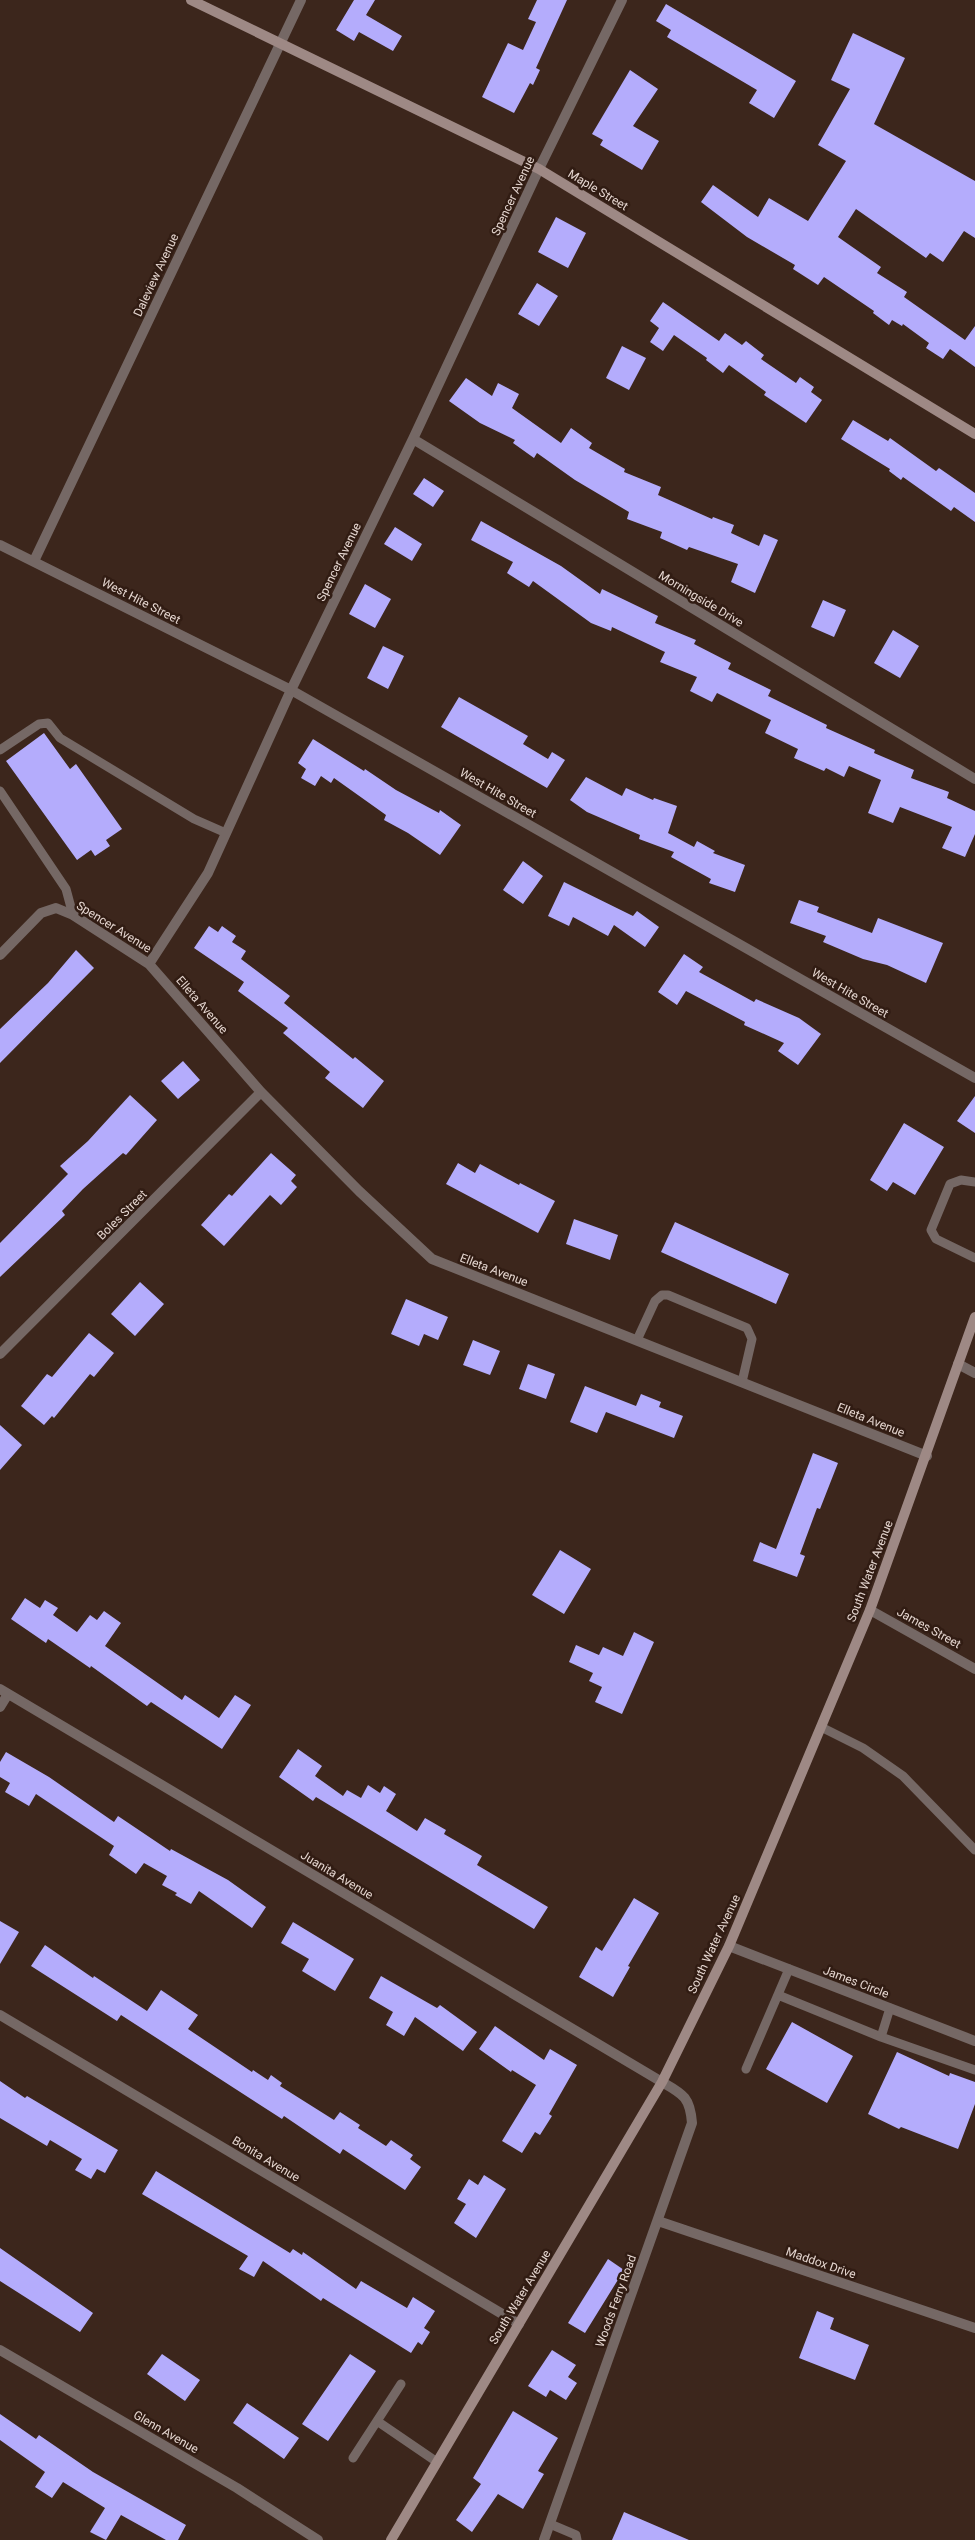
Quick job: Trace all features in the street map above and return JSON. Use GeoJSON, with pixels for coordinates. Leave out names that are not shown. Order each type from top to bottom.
{"type":"FeatureCollection","features":[{"type":"Feature","properties":{"kind":"main road","name":"Maple Street"},"geometry":{"type":"LineString","coordinates":[[191,0],[539,169],[975,434]]}},
{"type":"Feature","properties":{"kind":"main road","name":"South Water Avenue"},"geometry":{"type":"LineString","coordinates":[[391,2540],[662,2082],[729,1946],[870,1610],[927,1456],[975,1317]]}},
{"type":"Feature","properties":{"kind":"street","name":"Daleview Avenue"},"geometry":{"type":"LineString","coordinates":[[34,560],[301,0]]}},
{"type":"Feature","properties":{"kind":"street","name":"Spencer Avenue"},"geometry":{"type":"LineString","coordinates":[[0,955],[41,913],[56,908],[72,915],[149,964],[208,873],[291,690],[413,439],[539,169],[622,0]]}},
{"type":"Feature","properties":{"kind":"street","name":"Morningside Drive"},"geometry":{"type":"LineString","coordinates":[[413,439],[975,779]]}},
{"type":"Feature","properties":{"kind":"street","name":"West Hite Street"},"geometry":{"type":"LineString","coordinates":[[0,545],[34,560],[291,690],[975,1078]]}},
{"type":"Feature","properties":{"kind":"street","name":"Elleta Avenue"},"geometry":{"type":"LineString","coordinates":[[149,964],[261,1092],[358,1191],[432,1259],[927,1456]]}},
{"type":"Feature","properties":{"kind":"street","name":"Boles Street"},"geometry":{"type":"LineString","coordinates":[[0,1354],[261,1092]]}},
{"type":"Feature","properties":{"kind":"street"},"geometry":{"type":"LineString","coordinates":[[958,1364],[975,1372]]}},
{"type":"Feature","properties":{"kind":"street","name":"James Street"},"geometry":{"type":"LineString","coordinates":[[870,1610],[975,1669]]}},
{"type":"Feature","properties":{"kind":"street"},"geometry":{"type":"LineString","coordinates":[[0,1707],[4,1691]]}},
{"type":"Feature","properties":{"kind":"street","name":"Juanita Avenue"},"geometry":{"type":"LineString","coordinates":[[4,1691],[662,2082]]}},
{"type":"Feature","properties":{"kind":"street","name":"James Circle"},"geometry":{"type":"LineString","coordinates":[[729,1946],[975,2041]]}},
{"type":"Feature","properties":{"kind":"street","name":"Bonita Avenue"},"geometry":{"type":"LineString","coordinates":[[0,2016],[519,2324]]}},
{"type":"Feature","properties":{"kind":"street","name":"Woods Ferry Road"},"geometry":{"type":"LineString","coordinates":[[544,2540],[692,2123],[691,2106],[680,2093],[662,2082]]}},
{"type":"Feature","properties":{"kind":"street","name":"Maddox Drive"},"geometry":{"type":"LineString","coordinates":[[658,2221],[975,2328]]}},
{"type":"Feature","properties":{"kind":"street","name":"Glenn Avenue"},"geometry":{"type":"LineString","coordinates":[[0,2350],[237,2488],[318,2540]]}},
{"type":"Feature","properties":{"kind":"lane"},"geometry":{"type":"LineString","coordinates":[[0,750],[39,724],[48,724],[60,738],[194,819],[226,833]]}},
{"type":"Feature","properties":{"kind":"lane"},"geometry":{"type":"LineString","coordinates":[[0,791],[66,889],[72,915]]}},
{"type":"Feature","properties":{"kind":"lane"},"geometry":{"type":"LineString","coordinates":[[975,1182],[961,1180],[950,1184],[931,1230],[936,1239],[975,1258]]}},
{"type":"Feature","properties":{"kind":"lane"},"geometry":{"type":"LineString","coordinates":[[637,1340],[655,1301],[662,1295],[668,1295],[747,1328],[752,1339],[742,1382]]}},
{"type":"Feature","properties":{"kind":"lane"},"geometry":{"type":"LineString","coordinates":[[821,1727],[863,1748],[904,1776],[975,1850]]}},
{"type":"Feature","properties":{"kind":"lane"},"geometry":{"type":"LineString","coordinates":[[746,2069],[788,1969]]}},
{"type":"Feature","properties":{"kind":"lane"},"geometry":{"type":"LineString","coordinates":[[778,1995],[881,2037],[975,2070]]}},
{"type":"Feature","properties":{"kind":"lane"},"geometry":{"type":"LineString","coordinates":[[881,2037],[890,2008]]}},
{"type":"Feature","properties":{"kind":"lane"},"geometry":{"type":"LineString","coordinates":[[353,2458],[401,2384]]}},
{"type":"Feature","properties":{"kind":"lane"},"geometry":{"type":"LineString","coordinates":[[377,2421],[437,2462]]}},
{"type":"Feature","properties":{"kind":"lane"},"geometry":{"type":"LineString","coordinates":[[550,2524],[576,2535],[577,2540]]}},
{"type":"Feature","properties":{"kind":"building"},"geometry":{"type":"Polygon","coordinates":[[[354,0],[375,0],[366,15],[402,36],[393,51],[359,32],[354,41],[336,30],[354,0]]]}},
{"type":"Feature","properties":{"kind":"building"},"geometry":{"type":"Polygon","coordinates":[[[537,0],[567,0],[536,68],[540,70],[533,85],[530,83],[514,113],[482,97],[508,43],[523,50],[536,22],[528,19],[537,0]]]}},
{"type":"Feature","properties":{"kind":"building"},"geometry":{"type":"Polygon","coordinates":[[[666,4],[796,81],[774,118],[749,103],[757,90],[667,37],[671,30],[656,21],[666,4]]]}},
{"type":"Feature","properties":{"kind":"building"},"geometry":{"type":"Polygon","coordinates":[[[853,33],[905,58],[874,124],[975,181],[975,238],[964,231],[943,262],[930,253],[926,258],[856,209],[838,237],[881,267],[877,273],[907,292],[904,297],[965,340],[975,326],[975,367],[950,349],[943,359],[926,348],[929,343],[903,324],[902,326],[892,320],[889,325],[873,313],[874,311],[824,277],[818,285],[793,269],[795,265],[747,237],[701,202],[713,185],[758,217],[769,198],[808,221],[846,161],[818,145],[850,89],[831,80],[853,33]]]}},
{"type":"Feature","properties":{"kind":"building"},"geometry":{"type":"Polygon","coordinates":[[[630,70],[658,89],[633,126],[659,141],[642,170],[600,145],[603,140],[592,134],[630,70]]]}},
{"type":"Feature","properties":{"kind":"building"},"geometry":{"type":"Polygon","coordinates":[[[556,217],[586,233],[568,268],[538,252],[556,217]]]}},
{"type":"Feature","properties":{"kind":"building"},"geometry":{"type":"Polygon","coordinates":[[[537,283],[558,296],[539,326],[518,314],[537,283]]]}},
{"type":"Feature","properties":{"kind":"building"},"geometry":{"type":"Polygon","coordinates":[[[663,302],[719,341],[725,333],[742,345],[746,341],[764,355],[761,359],[796,383],[800,377],[814,387],[811,392],[822,400],[806,423],[764,395],[766,392],[729,365],[723,373],[706,360],[707,358],[674,335],[663,351],[650,342],[659,328],[650,321],[663,302]]]}},
{"type":"Feature","properties":{"kind":"building"},"geometry":{"type":"Polygon","coordinates":[[[622,346],[646,358],[629,390],[606,378],[622,346]]]}},
{"type":"Feature","properties":{"kind":"building"},"geometry":{"type":"Polygon","coordinates":[[[466,378],[492,396],[498,383],[519,394],[512,408],[561,443],[571,428],[592,443],[589,448],[625,469],[624,472],[661,487],[658,495],[712,519],[713,517],[734,525],[731,533],[759,546],[764,534],[778,540],[755,593],[731,582],[738,564],[689,547],[687,550],[660,538],[662,532],[627,519],[629,512],[575,480],[537,453],[534,458],[513,443],[515,440],[480,423],[449,401],[466,378]]]}},
{"type":"Feature","properties":{"kind":"building"},"geometry":{"type":"Polygon","coordinates":[[[853,420],[888,441],[890,438],[936,471],[939,468],[975,493],[975,522],[954,507],[951,511],[903,477],[901,480],[889,471],[890,469],[841,439],[853,420]]]}},
{"type":"Feature","properties":{"kind":"building"},"geometry":{"type":"Polygon","coordinates":[[[424,478],[444,491],[433,507],[413,494],[424,478]]]}},
{"type":"Feature","properties":{"kind":"building"},"geometry":{"type":"Polygon","coordinates":[[[481,521],[561,566],[600,594],[602,589],[658,616],[655,623],[696,640],[694,644],[731,663],[728,669],[771,690],[768,696],[827,725],[826,728],[875,750],[874,753],[914,770],[911,778],[949,792],[947,798],[975,811],[975,834],[965,857],[942,848],[952,827],[900,807],[893,823],[868,813],[881,780],[849,766],[844,777],[826,768],[824,771],[794,758],[798,749],[765,733],[771,720],[717,693],[712,702],[690,691],[697,677],[660,662],[665,652],[612,627],[611,631],[591,623],[533,581],[529,587],[507,573],[513,562],[471,540],[481,521]]]}},
{"type":"Feature","properties":{"kind":"building"},"geometry":{"type":"Polygon","coordinates":[[[395,527],[422,544],[412,561],[384,544],[395,527]]]}},
{"type":"Feature","properties":{"kind":"building"},"geometry":{"type":"Polygon","coordinates":[[[365,584],[391,599],[375,628],[349,614],[365,584]]]}},
{"type":"Feature","properties":{"kind":"building"},"geometry":{"type":"Polygon","coordinates":[[[823,600],[846,610],[834,637],[811,627],[823,600]]]}},
{"type":"Feature","properties":{"kind":"building"},"geometry":{"type":"Polygon","coordinates":[[[893,630],[919,646],[900,678],[874,663],[893,630]]]}},
{"type":"Feature","properties":{"kind":"building"},"geometry":{"type":"Polygon","coordinates":[[[383,646],[404,656],[388,689],[367,678],[383,646]]]}},
{"type":"Feature","properties":{"kind":"building"},"geometry":{"type":"Polygon","coordinates":[[[459,697],[528,736],[523,744],[548,759],[552,752],[565,760],[547,788],[441,727],[459,697]]]}},
{"type":"Feature","properties":{"kind":"building"},"geometry":{"type":"Polygon","coordinates":[[[44,733],[70,769],[76,764],[122,829],[106,840],[110,846],[95,856],[91,850],[77,860],[6,761],[44,733]]]}},
{"type":"Feature","properties":{"kind":"building"},"geometry":{"type":"Polygon","coordinates":[[[313,739],[364,771],[365,769],[396,790],[439,813],[440,810],[461,825],[440,855],[408,833],[384,820],[386,815],[334,778],[331,783],[321,776],[315,786],[301,778],[306,769],[298,763],[313,739]]]}},
{"type":"Feature","properties":{"kind":"building"},"geometry":{"type":"Polygon","coordinates":[[[586,777],[622,796],[626,788],[653,800],[654,798],[677,806],[668,833],[694,847],[697,841],[715,851],[713,853],[745,865],[735,892],[709,883],[711,879],[671,857],[674,852],[639,839],[640,835],[587,812],[570,800],[586,777]]]}},
{"type":"Feature","properties":{"kind":"building"},"geometry":{"type":"Polygon","coordinates":[[[523,861],[543,876],[523,904],[503,890],[523,861]]]}},
{"type":"Feature","properties":{"kind":"building"},"geometry":{"type":"Polygon","coordinates":[[[564,882],[633,916],[637,911],[659,927],[645,947],[614,925],[608,936],[573,917],[569,926],[548,916],[564,882]]]}},
{"type":"Feature","properties":{"kind":"building"},"geometry":{"type":"Polygon","coordinates":[[[799,900],[819,907],[817,912],[872,933],[878,918],[943,943],[926,983],[887,965],[863,959],[823,942],[826,936],[790,923],[799,900]]]}},
{"type":"Feature","properties":{"kind":"building"},"geometry":{"type":"Polygon","coordinates":[[[209,926],[218,932],[222,926],[236,936],[232,942],[246,951],[241,959],[290,996],[284,1003],[353,1059],[355,1057],[384,1081],[363,1108],[325,1078],[330,1072],[283,1033],[288,1028],[238,991],[244,982],[194,948],[209,926]]]}},
{"type":"Feature","properties":{"kind":"building"},"geometry":{"type":"Polygon","coordinates":[[[76,950],[94,968],[0,1063],[0,1029],[48,983],[76,950]]]}},
{"type":"Feature","properties":{"kind":"building"},"geometry":{"type":"Polygon","coordinates":[[[684,954],[703,967],[699,972],[754,1002],[756,999],[799,1018],[821,1034],[798,1065],[778,1051],[784,1043],[744,1025],[745,1022],[686,991],[677,1005],[658,992],[684,954]]]}},
{"type":"Feature","properties":{"kind":"building"},"geometry":{"type":"Polygon","coordinates":[[[183,1061],[200,1080],[178,1099],[161,1081],[183,1061]]]}},
{"type":"Feature","properties":{"kind":"building"},"geometry":{"type":"Polygon","coordinates":[[[130,1095],[157,1120],[126,1155],[123,1153],[83,1189],[62,1211],[65,1215],[0,1277],[0,1243],[68,1174],[60,1166],[88,1141],[130,1095]]]}},
{"type":"Feature","properties":{"kind":"building"},"geometry":{"type":"Polygon","coordinates":[[[975,1096],[975,1133],[957,1121],[975,1096]]]}},
{"type":"Feature","properties":{"kind":"building"},"geometry":{"type":"Polygon","coordinates":[[[904,1123],[944,1147],[915,1195],[893,1182],[887,1191],[870,1180],[904,1123]]]}},
{"type":"Feature","properties":{"kind":"building"},"geometry":{"type":"Polygon","coordinates":[[[271,1153],[296,1175],[291,1181],[297,1187],[281,1205],[270,1195],[224,1246],[201,1225],[229,1194],[232,1196],[271,1153]]]}},
{"type":"Feature","properties":{"kind":"building"},"geometry":{"type":"Polygon","coordinates":[[[458,1163],[475,1173],[480,1164],[519,1185],[520,1183],[555,1201],[538,1233],[446,1184],[458,1163]]]}},
{"type":"Feature","properties":{"kind":"building"},"geometry":{"type":"Polygon","coordinates":[[[574,1219],[618,1235],[610,1260],[566,1244],[574,1219]]]}},
{"type":"Feature","properties":{"kind":"building"},"geometry":{"type":"Polygon","coordinates":[[[675,1222],[789,1274],[776,1304],[661,1252],[675,1222]]]}},
{"type":"Feature","properties":{"kind":"building"},"geometry":{"type":"Polygon","coordinates":[[[140,1282],[164,1304],[135,1336],[111,1314],[140,1282]]]}},
{"type":"Feature","properties":{"kind":"building"},"geometry":{"type":"Polygon","coordinates":[[[406,1299],[448,1317],[438,1340],[424,1334],[419,1346],[391,1334],[406,1299]]]}},
{"type":"Feature","properties":{"kind":"building"},"geometry":{"type":"Polygon","coordinates":[[[89,1333],[114,1353],[94,1377],[90,1374],[54,1418],[52,1416],[44,1425],[21,1406],[47,1374],[52,1377],[89,1333]]]}},
{"type":"Feature","properties":{"kind":"building"},"geometry":{"type":"Polygon","coordinates":[[[473,1340],[500,1351],[490,1375],[463,1365],[473,1340]]]}},
{"type":"Feature","properties":{"kind":"building"},"geometry":{"type":"Polygon","coordinates":[[[528,1364],[555,1374],[546,1399],[519,1389],[528,1364]]]}},
{"type":"Feature","properties":{"kind":"building"},"geometry":{"type":"Polygon","coordinates":[[[585,1386],[636,1406],[641,1394],[661,1402],[659,1407],[683,1416],[674,1438],[606,1412],[597,1433],[570,1422],[585,1386]]]}},
{"type":"Feature","properties":{"kind":"building"},"geometry":{"type":"Polygon","coordinates":[[[0,1425],[22,1445],[0,1470],[0,1425]]]}},
{"type":"Feature","properties":{"kind":"building"},"geometry":{"type":"Polygon","coordinates":[[[813,1453],[838,1463],[820,1509],[817,1508],[800,1554],[805,1556],[797,1577],[753,1561],[760,1542],[776,1549],[813,1453]]]}},
{"type":"Feature","properties":{"kind":"building"},"geometry":{"type":"Polygon","coordinates":[[[560,1550],[591,1569],[564,1614],[532,1595],[560,1550]]]}},
{"type":"Feature","properties":{"kind":"building"},"geometry":{"type":"Polygon","coordinates":[[[25,1598],[40,1608],[45,1600],[58,1608],[53,1615],[77,1632],[90,1615],[97,1620],[104,1611],[121,1623],[105,1646],[182,1700],[185,1695],[219,1718],[235,1695],[251,1705],[222,1749],[151,1702],[147,1706],[91,1666],[90,1668],[48,1639],[46,1643],[11,1619],[25,1598]]]}},
{"type":"Feature","properties":{"kind":"building"},"geometry":{"type":"Polygon","coordinates":[[[634,1632],[654,1642],[622,1714],[595,1702],[602,1687],[589,1681],[593,1673],[569,1662],[576,1645],[599,1655],[603,1647],[623,1656],[634,1632]]]}},
{"type":"Feature","properties":{"kind":"building"},"geometry":{"type":"Polygon","coordinates":[[[298,1749],[322,1766],[315,1776],[343,1796],[347,1790],[361,1798],[368,1785],[380,1793],[384,1786],[396,1794],[386,1811],[417,1831],[425,1818],[446,1830],[444,1834],[482,1856],[477,1865],[548,1907],[534,1929],[316,1797],[313,1801],[279,1777],[298,1749]]]}},
{"type":"Feature","properties":{"kind":"building"},"geometry":{"type":"Polygon","coordinates":[[[6,1752],[49,1777],[114,1822],[118,1816],[170,1851],[171,1849],[228,1880],[266,1907],[252,1928],[199,1891],[191,1904],[175,1895],[177,1893],[162,1885],[167,1876],[144,1863],[136,1874],[109,1855],[114,1846],[36,1794],[29,1806],[5,1792],[10,1783],[0,1777],[0,1762],[6,1752]]]}},
{"type":"Feature","properties":{"kind":"building"},"geometry":{"type":"Polygon","coordinates":[[[634,1898],[659,1913],[628,1966],[630,1967],[613,1997],[579,1977],[596,1947],[602,1951],[634,1898]]]}},
{"type":"Feature","properties":{"kind":"building"},"geometry":{"type":"Polygon","coordinates":[[[0,1921],[19,1932],[0,1964],[0,1921]]]}},
{"type":"Feature","properties":{"kind":"building"},"geometry":{"type":"Polygon","coordinates":[[[293,1922],[354,1959],[335,1991],[302,1971],[309,1959],[281,1943],[293,1922]]]}},
{"type":"Feature","properties":{"kind":"building"},"geometry":{"type":"Polygon","coordinates":[[[45,1945],[93,1978],[94,1976],[147,2011],[161,1990],[198,2015],[188,2029],[252,2072],[253,2070],[268,2080],[271,2075],[282,2083],[280,2086],[334,2120],[340,2112],[360,2125],[358,2128],[386,2146],[391,2140],[413,2155],[410,2159],[421,2167],[405,2190],[343,2149],[340,2154],[284,2116],[282,2119],[121,2015],[117,2021],[31,1966],[45,1945]]]}},
{"type":"Feature","properties":{"kind":"building"},"geometry":{"type":"Polygon","coordinates":[[[381,1976],[437,2008],[440,2005],[477,2032],[463,2051],[415,2017],[404,2036],[386,2025],[393,2012],[369,1998],[381,1976]]]}},
{"type":"Feature","properties":{"kind":"building"},"geometry":{"type":"Polygon","coordinates":[[[792,2022],[853,2056],[827,2103],[766,2069],[792,2022]]]}},
{"type":"Feature","properties":{"kind":"building"},"geometry":{"type":"Polygon","coordinates":[[[495,2026],[544,2060],[550,2049],[577,2065],[549,2114],[552,2116],[540,2135],[535,2132],[522,2153],[502,2141],[536,2085],[512,2070],[511,2072],[479,2049],[495,2026]]]}},
{"type":"Feature","properties":{"kind":"building"},"geometry":{"type":"Polygon","coordinates":[[[897,2052],[949,2076],[950,2073],[975,2082],[975,2104],[958,2149],[901,2127],[899,2129],[868,2114],[897,2052]]]}},
{"type":"Feature","properties":{"kind":"building"},"geometry":{"type":"Polygon","coordinates":[[[0,2081],[25,2098],[27,2096],[118,2150],[105,2173],[97,2169],[91,2179],[75,2170],[82,2159],[50,2140],[47,2146],[0,2118],[0,2081]]]}},
{"type":"Feature","properties":{"kind":"building"},"geometry":{"type":"Polygon","coordinates":[[[156,2171],[290,2253],[293,2249],[302,2255],[303,2252],[356,2289],[361,2281],[407,2308],[413,2297],[435,2311],[424,2328],[430,2332],[422,2345],[418,2342],[411,2353],[323,2298],[321,2301],[263,2261],[254,2277],[239,2269],[248,2256],[142,2194],[156,2171]]]}},
{"type":"Feature","properties":{"kind":"building"},"geometry":{"type":"Polygon","coordinates":[[[484,2175],[506,2189],[476,2238],[454,2223],[466,2204],[457,2199],[469,2179],[478,2185],[484,2175]]]}},
{"type":"Feature","properties":{"kind":"building"},"geometry":{"type":"Polygon","coordinates":[[[0,2248],[93,2313],[80,2332],[0,2281],[0,2248]]]}},
{"type":"Feature","properties":{"kind":"building"},"geometry":{"type":"Polygon","coordinates":[[[608,2259],[624,2270],[585,2333],[568,2323],[608,2259]]]}},
{"type":"Feature","properties":{"kind":"building"},"geometry":{"type":"Polygon","coordinates":[[[817,2311],[834,2318],[830,2329],[869,2345],[855,2380],[799,2358],[817,2311]]]}},
{"type":"Feature","properties":{"kind":"building"},"geometry":{"type":"Polygon","coordinates":[[[552,2350],[576,2365],[568,2377],[577,2383],[566,2400],[550,2390],[546,2397],[528,2386],[552,2350]]]}},
{"type":"Feature","properties":{"kind":"building"},"geometry":{"type":"Polygon","coordinates":[[[162,2354],[200,2380],[185,2401],[147,2374],[162,2354]]]}},
{"type":"Feature","properties":{"kind":"building"},"geometry":{"type":"Polygon","coordinates":[[[350,2354],[376,2371],[328,2441],[302,2424],[350,2354]]]}},
{"type":"Feature","properties":{"kind":"building"},"geometry":{"type":"Polygon","coordinates":[[[247,2403],[299,2438],[284,2459],[233,2423],[247,2403]]]}},
{"type":"Feature","properties":{"kind":"building"},"geometry":{"type":"Polygon","coordinates":[[[513,2411],[558,2438],[538,2471],[544,2474],[523,2509],[498,2494],[472,2532],[456,2520],[481,2484],[473,2478],[513,2411]]]}},
{"type":"Feature","properties":{"kind":"building"},"geometry":{"type":"Polygon","coordinates":[[[0,2414],[36,2439],[39,2435],[93,2472],[186,2525],[178,2540],[166,2540],[121,2515],[106,2540],[90,2532],[105,2508],[63,2482],[52,2498],[35,2487],[45,2472],[0,2440],[0,2414]]]}},
{"type":"Feature","properties":{"kind":"building"},"geometry":{"type":"Polygon","coordinates":[[[624,2512],[689,2540],[612,2540],[624,2512]]]}}]}
